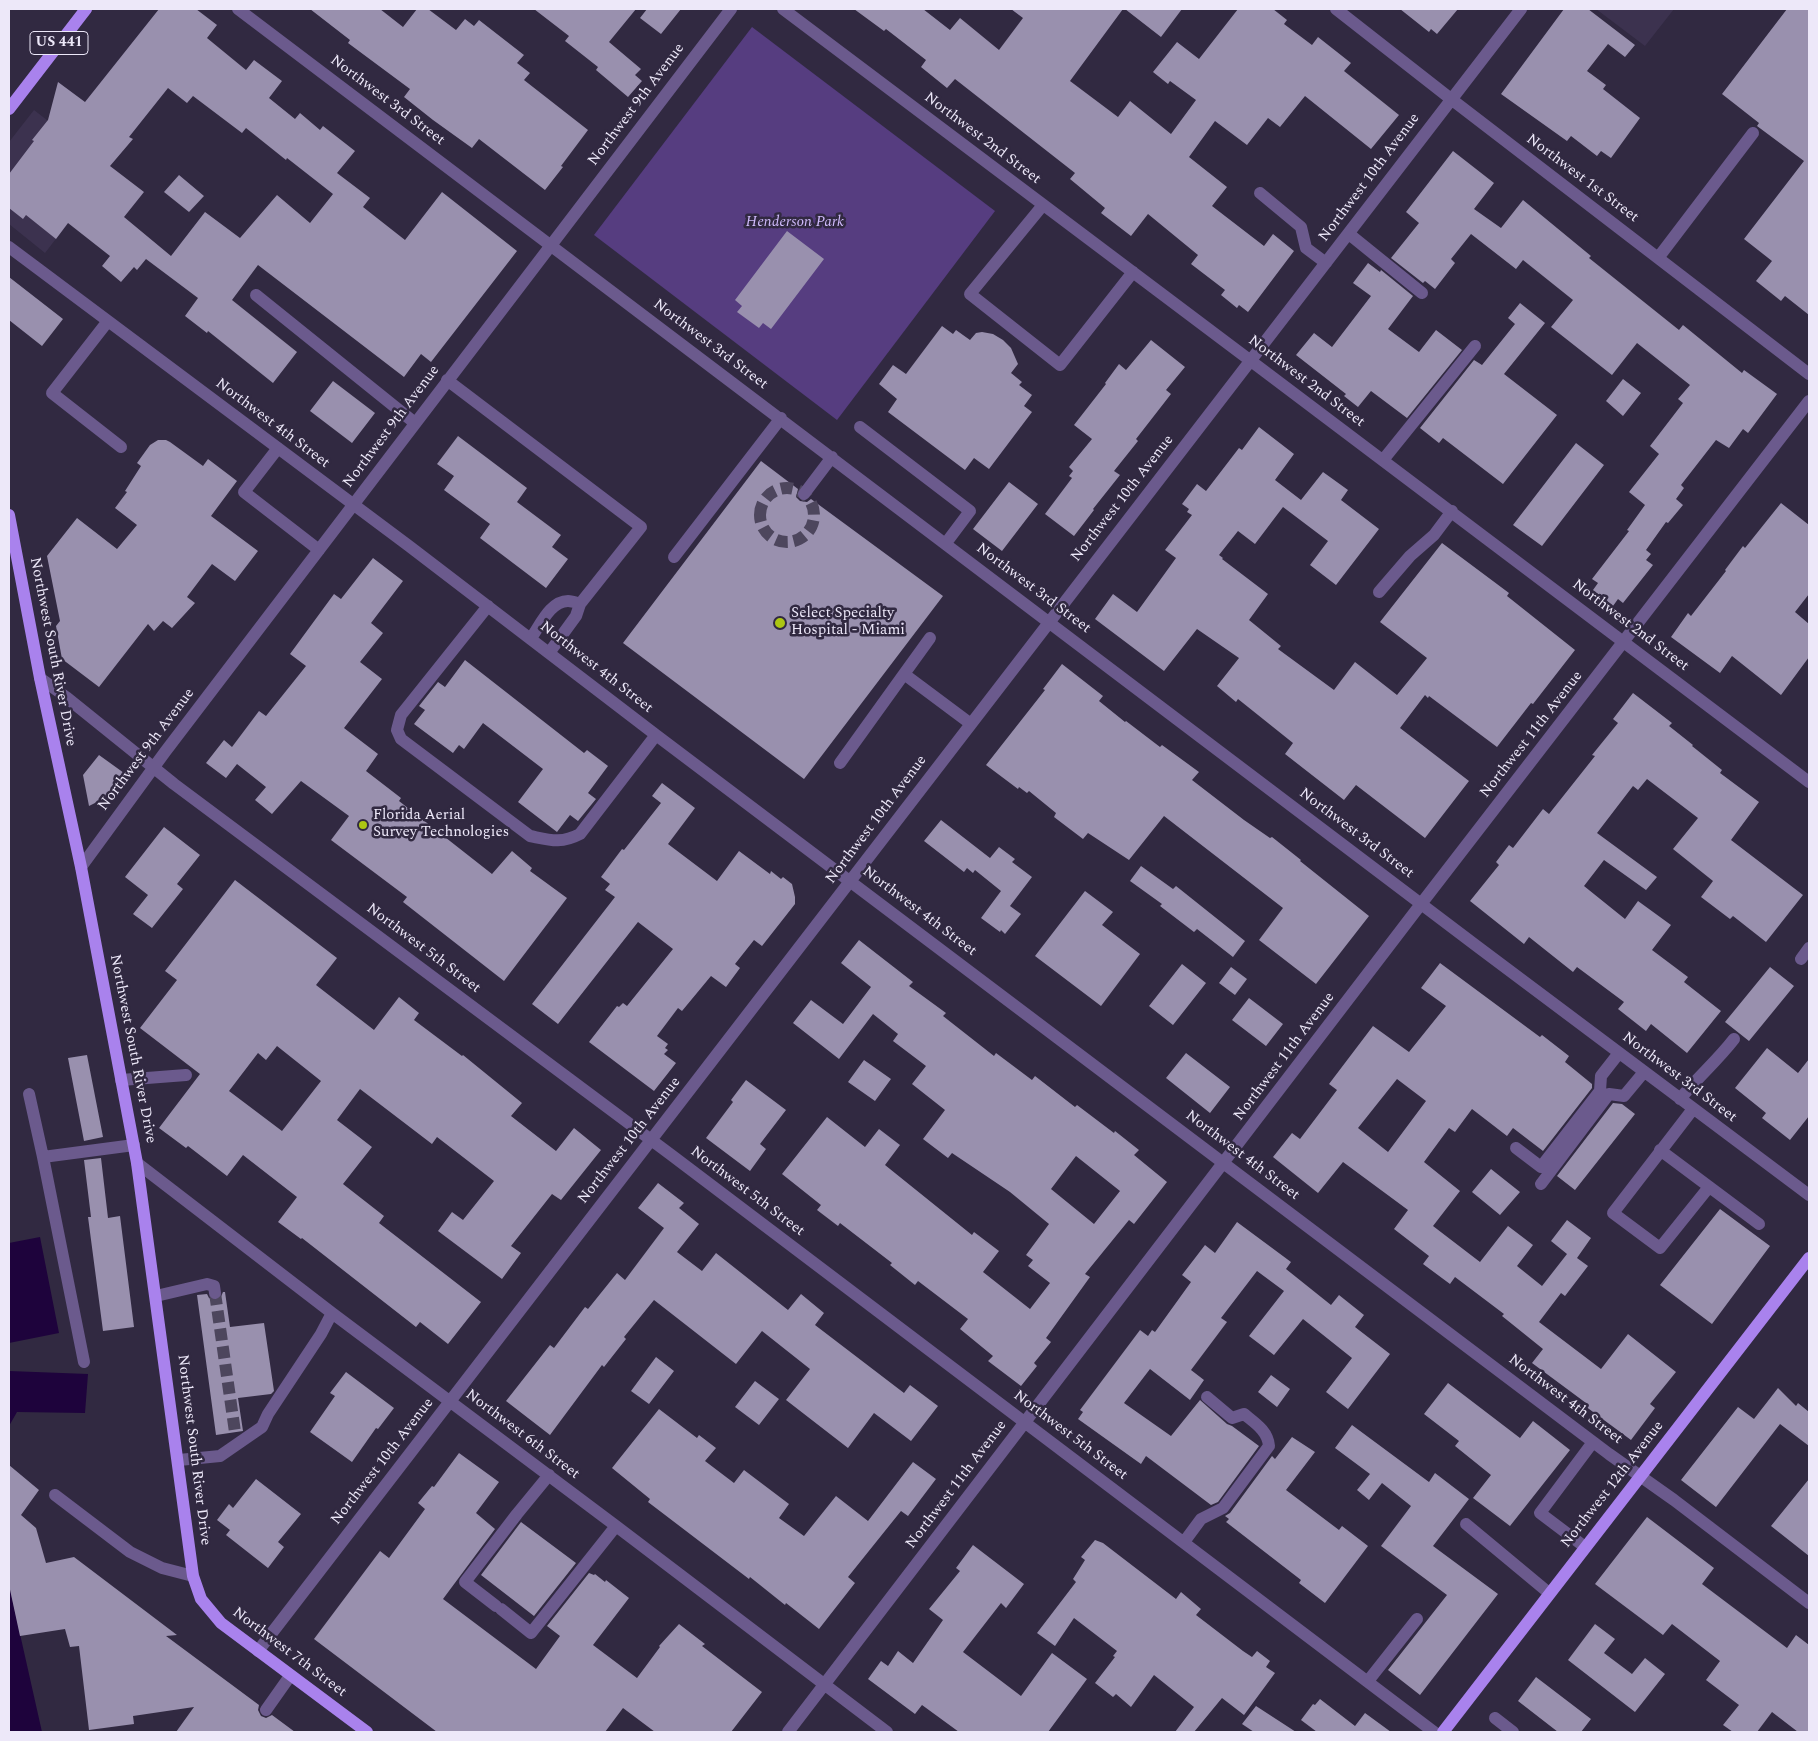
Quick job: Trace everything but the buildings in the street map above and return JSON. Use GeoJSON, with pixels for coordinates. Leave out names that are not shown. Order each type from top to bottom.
{"type":"FeatureCollection","features":[{"type":"Feature","properties":{"kind":"main road","name":"US 441"},"geometry":{"type":"LineString","coordinates":[[9,110],[86,9]]}},
{"type":"Feature","properties":{"kind":"main road","name":"Northwest South River Drive"},"geometry":{"type":"LineString","coordinates":[[9,515],[40,678],[81,867],[134,1145],[179,1460],[193,1576],[198,1594]]}},
{"type":"Feature","properties":{"kind":"main road","name":"Northwest 12th Avenue"},"geometry":{"type":"LineString","coordinates":[[1443,1732],[1809,1258]]}},
{"type":"Feature","properties":{"kind":"main road","name":"Northwest 7th Street"},"geometry":{"type":"LineString","coordinates":[[198,1594],[216,1618],[290,1676],[367,1732]]}},
{"type":"Feature","properties":{"kind":"street","name":"Northwest 3rd Street"},"geometry":{"type":"LineString","coordinates":[[238,9],[1809,1195]]}},
{"type":"Feature","properties":{"kind":"street","name":"Northwest 9th Avenue"},"geometry":{"type":"LineString","coordinates":[[81,867],[154,767],[447,380],[731,9]]}},
{"type":"Feature","properties":{"kind":"street","name":"Northwest 2nd Street"},"geometry":{"type":"LineString","coordinates":[[783,9],[1452,511],[1809,782]]}},
{"type":"Feature","properties":{"kind":"street","name":"Northwest 1st Street"},"geometry":{"type":"LineString","coordinates":[[1336,9],[1809,374]]}},
{"type":"Feature","properties":{"kind":"street","name":"Northwest 10th Avenue"},"geometry":{"type":"LineString","coordinates":[[258,1651],[1521,9]]}},
{"type":"Feature","properties":{"kind":"street"},"geometry":{"type":"LineString","coordinates":[[1658,258],[1753,133]]}},
{"type":"Feature","properties":{"kind":"street"},"geometry":{"type":"LineString","coordinates":[[1260,193],[1301,227],[1306,248],[1326,264]]}},
{"type":"Feature","properties":{"kind":"street"},"geometry":{"type":"LineString","coordinates":[[1043,204],[970,294],[1060,364],[1133,272]]}},
{"type":"Feature","properties":{"kind":"street"},"geometry":{"type":"LineString","coordinates":[[1349,234],[1422,293]]}},
{"type":"Feature","properties":{"kind":"street","name":"Northwest 4th Street"},"geometry":{"type":"LineString","coordinates":[[9,247],[531,638],[656,735],[1809,1603]]}},
{"type":"Feature","properties":{"kind":"street"},"geometry":{"type":"LineString","coordinates":[[256,295],[415,423]]}},
{"type":"Feature","properties":{"kind":"street"},"geometry":{"type":"LineString","coordinates":[[108,321],[52,393],[122,447]]}},
{"type":"Feature","properties":{"kind":"street"},"geometry":{"type":"LineString","coordinates":[[1383,460],[1475,346]]}},
{"type":"Feature","properties":{"kind":"street"},"geometry":{"type":"LineString","coordinates":[[447,380],[641,527],[580,604],[576,616],[549,653]]}},
{"type":"Feature","properties":{"kind":"street","name":"Northwest 11th Avenue"},"geometry":{"type":"LineString","coordinates":[[788,1732],[1809,401]]}},
{"type":"Feature","properties":{"kind":"street"},"geometry":{"type":"LineString","coordinates":[[674,557],[781,418]]}},
{"type":"Feature","properties":{"kind":"street"},"geometry":{"type":"LineString","coordinates":[[860,428],[970,512],[946,543]]}},
{"type":"Feature","properties":{"kind":"street"},"geometry":{"type":"LineString","coordinates":[[278,448],[244,492],[319,550]]}},
{"type":"Feature","properties":{"kind":"street"},"geometry":{"type":"LineString","coordinates":[[804,494],[832,457]]}},
{"type":"Feature","properties":{"kind":"street"},"geometry":{"type":"LineString","coordinates":[[1379,592],[1410,556],[1434,535],[1452,511]]}},
{"type":"Feature","properties":{"kind":"street"},"geometry":{"type":"LineString","coordinates":[[531,638],[550,610],[557,604],[567,601],[580,604]]}},
{"type":"Feature","properties":{"kind":"street"},"geometry":{"type":"LineString","coordinates":[[488,606],[401,715],[397,730],[400,739],[530,836],[556,842],[570,839],[580,834],[656,735]]}},
{"type":"Feature","properties":{"kind":"street"},"geometry":{"type":"LineString","coordinates":[[840,762],[930,638]]}},
{"type":"Feature","properties":{"kind":"street"},"geometry":{"type":"LineString","coordinates":[[904,674],[971,724]]}},
{"type":"Feature","properties":{"kind":"street","name":"Northwest 5th Street"},"geometry":{"type":"LineString","coordinates":[[40,678],[174,784],[651,1140],[1434,1732]]}},
{"type":"Feature","properties":{"kind":"street"},"geometry":{"type":"LineString","coordinates":[[1801,959],[1809,948]]}},
{"type":"Feature","properties":{"kind":"street"},"geometry":{"type":"LineString","coordinates":[[1680,1099],[1734,1040]]}},
{"type":"Feature","properties":{"kind":"street"},"geometry":{"type":"LineString","coordinates":[[1516,1148],[1541,1167],[1600,1091],[1601,1076],[1619,1053]]}},
{"type":"Feature","properties":{"kind":"street"},"geometry":{"type":"LineString","coordinates":[[1541,1184],[1609,1094],[1624,1096],[1644,1072]]}},
{"type":"Feature","properties":{"kind":"street"},"geometry":{"type":"LineString","coordinates":[[121,1080],[186,1075]]}},
{"type":"Feature","properties":{"kind":"street"},"geometry":{"type":"LineString","coordinates":[[30,1094],[84,1362]]}},
{"type":"Feature","properties":{"kind":"street"},"geometry":{"type":"LineString","coordinates":[[1694,1109],[1660,1150],[1613,1213],[1660,1248],[1709,1187]]}},
{"type":"Feature","properties":{"kind":"street"},"geometry":{"type":"LineString","coordinates":[[43,1157],[134,1145]]}},
{"type":"Feature","properties":{"kind":"street"},"geometry":{"type":"LineString","coordinates":[[1660,1150],[1759,1224]]}},
{"type":"Feature","properties":{"kind":"street","name":"Northwest 6th Street"},"geometry":{"type":"LineString","coordinates":[[137,1163],[332,1313],[887,1732]]}},
{"type":"Feature","properties":{"kind":"street"},"geometry":{"type":"LineString","coordinates":[[156,1296],[208,1284],[214,1286],[215,1293]]}},
{"type":"Feature","properties":{"kind":"street"},"geometry":{"type":"LineString","coordinates":[[179,1460],[220,1456],[235,1438],[262,1427],[268,1414],[321,1334],[332,1313]]}},
{"type":"Feature","properties":{"kind":"street"},"geometry":{"type":"LineString","coordinates":[[1184,1542],[1201,1519],[1223,1508],[1269,1446],[1268,1438],[1258,1425],[1244,1414],[1232,1418],[1207,1397]]}},
{"type":"Feature","properties":{"kind":"street"},"geometry":{"type":"LineString","coordinates":[[1585,1547],[1540,1513],[1593,1442]]}},
{"type":"Feature","properties":{"kind":"street"},"geometry":{"type":"LineString","coordinates":[[549,1475],[516,1514],[465,1582],[498,1608],[531,1633],[616,1526]]}},
{"type":"Feature","properties":{"kind":"street"},"geometry":{"type":"LineString","coordinates":[[55,1495],[130,1552],[162,1568],[193,1576]]}},
{"type":"Feature","properties":{"kind":"street"},"geometry":{"type":"LineString","coordinates":[[1466,1524],[1550,1593]]}},
{"type":"Feature","properties":{"kind":"street"},"geometry":{"type":"LineString","coordinates":[[1368,1681],[1417,1619]]}},
{"type":"Feature","properties":{"kind":"street"},"geometry":{"type":"LineString","coordinates":[[266,1710],[290,1676]]}},
{"type":"Feature","properties":{"kind":"street"},"geometry":{"type":"LineString","coordinates":[[1495,1718],[1513,1732]]}},
{"type":"Feature","properties":{"kind":"shaded area"},"geometry":{"type":"Polygon","coordinates":[[[1596,9],[1674,9],[1645,46],[1596,9]]]}},
{"type":"Feature","properties":{"kind":"shaded area"},"geometry":{"type":"Polygon","coordinates":[[[34,110],[110,169],[45,253],[9,224],[9,142],[34,110]]]}},
{"type":"Feature","properties":{"kind":"shaded area"},"geometry":{"type":"Polygon","coordinates":[[[40,1237],[59,1333],[9,1343],[9,1243],[40,1237]]]}},
{"type":"Feature","properties":{"kind":"shaded area"},"geometry":{"type":"Polygon","coordinates":[[[9,1371],[88,1374],[85,1413],[17,1412],[9,1426],[9,1371]]]}},
{"type":"Feature","properties":{"kind":"shaded area"},"geometry":{"type":"Polygon","coordinates":[[[9,1585],[42,1732],[9,1732],[9,1585]]]}},
{"type":"Feature","properties":{"kind":"green space","name":"Henderson Park"},"geometry":{"type":"Polygon","coordinates":[[[752,27],[995,211],[837,420],[594,235],[752,27]]]}},
{"type":"Feature","properties":{"kind":"tunnel"},"geometry":{"type":"LineString","coordinates":[[787,488],[797,490],[806,496],[812,505],[814,515],[812,525],[806,534],[797,540],[787,542],[777,540],[768,534],[762,525],[760,515],[762,505],[768,496],[777,490],[787,488]]}},
{"type":"Feature","properties":{"kind":"tunnel"},"geometry":{"type":"LineString","coordinates":[[215,1293],[235,1432]]}},
{"type":"Feature","properties":{"kind":"place","name":"Select Specialty Hospital - Miami"},"geometry":{"type":"Point","coordinates":[780,623]}},
{"type":"Feature","properties":{"kind":"place","name":"Florida Aerial Survey Technologies"},"geometry":{"type":"Point","coordinates":[363,825]}}]}
